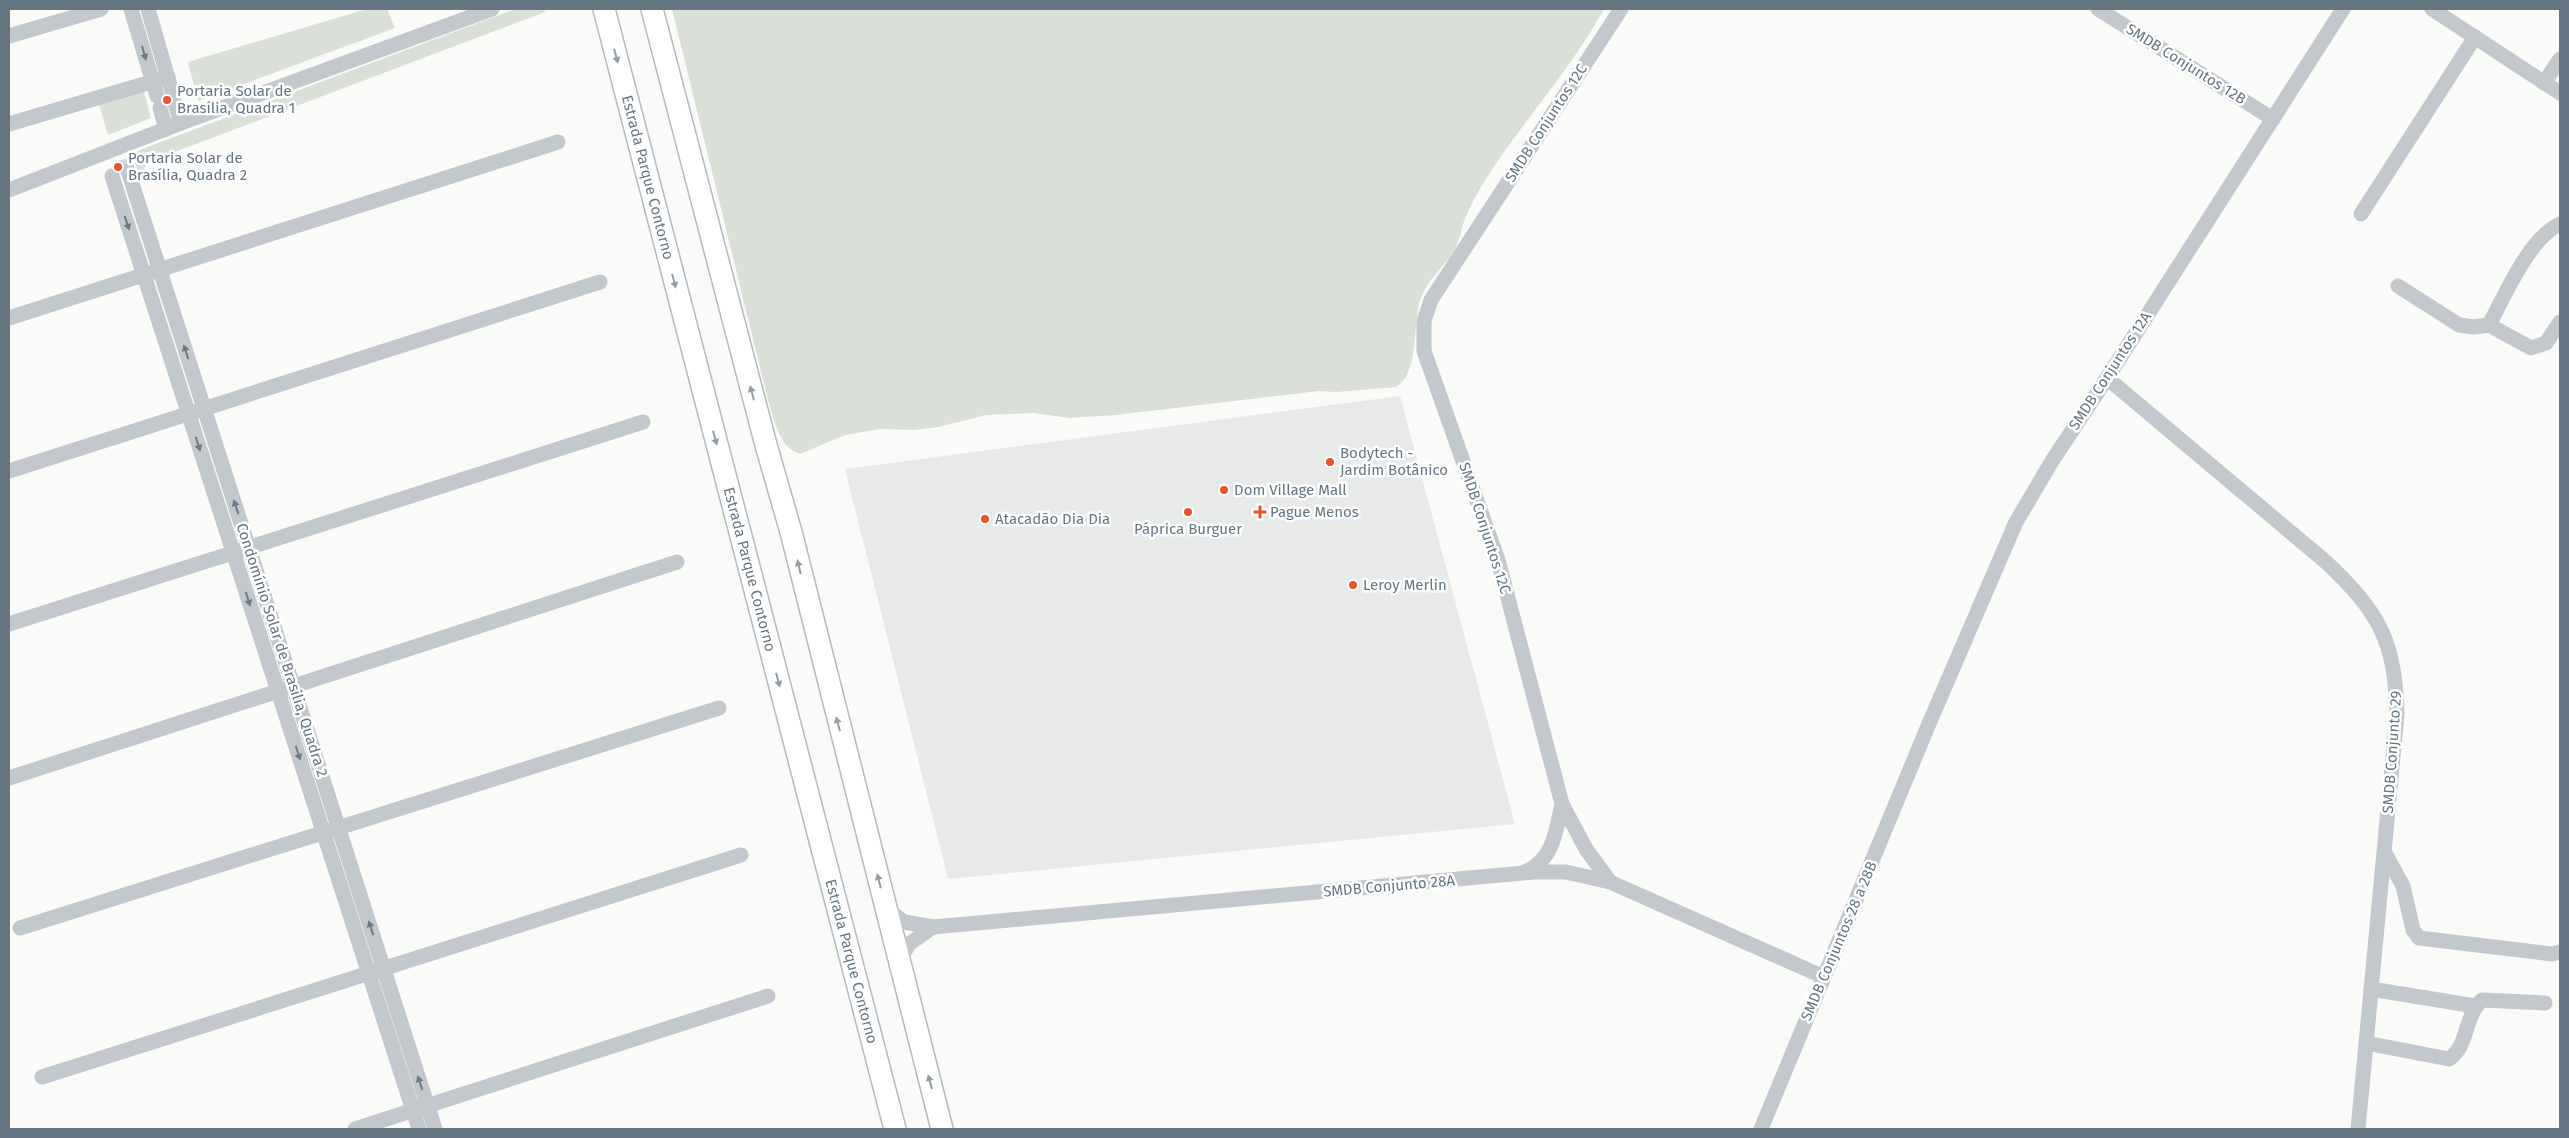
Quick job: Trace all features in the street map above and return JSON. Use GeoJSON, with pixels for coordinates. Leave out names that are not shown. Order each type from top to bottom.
{"type":"FeatureCollection","features":[{"type":"Feature","properties":{"kind":"highway","name":"Estrada Parque Contorno"},"geometry":{"type":"LineString","coordinates":[[604,9],[895,1129]]}},
{"type":"Feature","properties":{"kind":"highway"},"geometry":{"type":"LineString","coordinates":[[652,9],[766,445],[791,532],[886,908],[898,963],[942,1129]]}},
{"type":"Feature","properties":{"kind":"street"},"geometry":{"type":"LineString","coordinates":[[9,36],[101,9]]}},
{"type":"Feature","properties":{"kind":"street"},"geometry":{"type":"LineString","coordinates":[[131,9],[166,129]]}},
{"type":"Feature","properties":{"kind":"street"},"geometry":{"type":"LineString","coordinates":[[148,9],[181,123]]}},
{"type":"Feature","properties":{"kind":"street"},"geometry":{"type":"LineString","coordinates":[[9,190],[110,170],[126,164],[166,129],[492,9]]}},
{"type":"Feature","properties":{"kind":"street","name":"SMDB Conjuntos 12C"},"geometry":{"type":"LineString","coordinates":[[1610,882],[1586,849],[1562,804],[1498,560],[1424,351],[1424,321],[1431,300],[1621,9]]}},
{"type":"Feature","properties":{"kind":"street","name":"SMDB Conjuntos 12B"},"geometry":{"type":"LineString","coordinates":[[2098,9],[2273,119]]}},
{"type":"Feature","properties":{"kind":"street","name":"SMDB Conjuntos 12A"},"geometry":{"type":"LineString","coordinates":[[1917,753],[2016,522],[2052,461],[2108,378],[2343,9]]}},
{"type":"Feature","properties":{"kind":"street"},"geometry":{"type":"LineString","coordinates":[[2438,10],[2475,37],[2560,93]]}},
{"type":"Feature","properties":{"kind":"street"},"geometry":{"type":"LineString","coordinates":[[2361,214],[2475,37]]}},
{"type":"Feature","properties":{"kind":"street"},"geometry":{"type":"LineString","coordinates":[[2544,83],[2560,59]]}},
{"type":"Feature","properties":{"kind":"street"},"geometry":{"type":"LineString","coordinates":[[9,124],[152,82],[173,94]]}},
{"type":"Feature","properties":{"kind":"street"},"geometry":{"type":"LineString","coordinates":[[159,105],[173,94]]}},
{"type":"Feature","properties":{"kind":"street"},"geometry":{"type":"LineString","coordinates":[[9,318],[558,142]]}},
{"type":"Feature","properties":{"kind":"street"},"geometry":{"type":"LineString","coordinates":[[110,170],[126,164]]}},
{"type":"Feature","properties":{"kind":"street","name":"Condomínio Solar de Brasilia, Quadra 2"},"geometry":{"type":"LineString","coordinates":[[126,164],[383,968],[420,1108],[419,1129]]}},
{"type":"Feature","properties":{"kind":"street","name":"Condomínio Solar de Brasilia, Quadra 2"},"geometry":{"type":"LineString","coordinates":[[110,170],[368,972],[420,1108],[435,1129]]}},
{"type":"Feature","properties":{"kind":"street"},"geometry":{"type":"LineString","coordinates":[[2489,324],[2534,246],[2545,234],[2560,224]]}},
{"type":"Feature","properties":{"kind":"street"},"geometry":{"type":"LineString","coordinates":[[9,471],[600,282]]}},
{"type":"Feature","properties":{"kind":"street"},"geometry":{"type":"LineString","coordinates":[[2398,286],[2460,325],[2473,327],[2489,324],[2507,337],[2531,348],[2546,343],[2560,322]]}},
{"type":"Feature","properties":{"kind":"street","name":"SMDB Conjunto 29"},"geometry":{"type":"LineString","coordinates":[[2108,378],[2326,562],[2357,592],[2375,616],[2389,644],[2396,681],[2397,714],[2358,1129]]}},
{"type":"Feature","properties":{"kind":"street"},"geometry":{"type":"LineString","coordinates":[[9,624],[643,422]]}},
{"type":"Feature","properties":{"kind":"street"},"geometry":{"type":"LineString","coordinates":[[9,778],[677,562]]}},
{"type":"Feature","properties":{"kind":"street"},"geometry":{"type":"LineString","coordinates":[[20,928],[719,708]]}},
{"type":"Feature","properties":{"kind":"street","name":"SMDB Conjuntos 28 a 28B"},"geometry":{"type":"LineString","coordinates":[[1761,1129],[1917,753]]}},
{"type":"Feature","properties":{"kind":"street","name":"SMDB Conjuntos 12C"},"geometry":{"type":"LineString","coordinates":[[1519,875],[1541,863],[1550,850],[1562,804]]}},
{"type":"Feature","properties":{"kind":"street"},"geometry":{"type":"LineString","coordinates":[[2384,852],[2403,886],[2413,930],[2419,938],[2552,954],[2560,952]]}},
{"type":"Feature","properties":{"kind":"street"},"geometry":{"type":"LineString","coordinates":[[42,1077],[741,854]]}},
{"type":"Feature","properties":{"kind":"street","name":"SMDB Conjunto 28A"},"geometry":{"type":"LineString","coordinates":[[886,908],[904,922],[933,927],[1566,872],[1610,882],[1824,977]]}},
{"type":"Feature","properties":{"kind":"street"},"geometry":{"type":"LineString","coordinates":[[898,963],[909,944],[933,927]]}},
{"type":"Feature","properties":{"kind":"street"},"geometry":{"type":"LineString","coordinates":[[2371,989],[2475,1006]]}},
{"type":"Feature","properties":{"kind":"street"},"geometry":{"type":"LineString","coordinates":[[354,1129],[768,996]]}},
{"type":"Feature","properties":{"kind":"street"},"geometry":{"type":"LineString","coordinates":[[2366,1043],[2449,1059],[2460,1048],[2475,1006],[2482,1000],[2493,999],[2545,1003]]}},
{"type":"Feature","properties":{"kind":"shaded area"},"geometry":{"type":"Polygon","coordinates":[[[367,9],[387,9],[395,28],[198,101],[188,62],[367,9]]]}},
{"type":"Feature","properties":{"kind":"shaded area"},"geometry":{"type":"Polygon","coordinates":[[[515,9],[544,9],[545,12],[148,162],[139,177],[133,154],[142,149],[515,9]]]}},
{"type":"Feature","properties":{"kind":"shaded area"},"geometry":{"type":"Polygon","coordinates":[[[672,9],[1604,9],[1581,46],[1487,176],[1477,194],[1464,221],[1455,249],[1422,295],[1409,370],[1404,380],[1396,387],[1336,392],[1319,391],[1116,415],[1070,418],[1033,413],[986,415],[938,427],[914,430],[880,429],[845,435],[800,454],[787,446],[782,439],[768,400],[672,9]]]}},
{"type":"Feature","properties":{"kind":"shaded area"},"geometry":{"type":"Polygon","coordinates":[[[144,91],[151,118],[108,135],[99,104],[144,91]]]}},
{"type":"Feature","properties":{"kind":"shaded area"},"geometry":{"type":"Polygon","coordinates":[[[1400,396],[1515,824],[948,879],[845,469],[1400,396]]]}},
{"type":"Feature","properties":{"kind":"tunnel"},"geometry":{"type":"LineString","coordinates":[[125,159],[128,171]]}},
{"type":"Feature","properties":{"kind":"place","name":"Portaria Solar de Brasília, Quadra 1"},"geometry":{"type":"Point","coordinates":[167,100]}},
{"type":"Feature","properties":{"kind":"place","name":"Portaria Solar de Brasília, Quadra 2"},"geometry":{"type":"Point","coordinates":[118,167]}},
{"type":"Feature","properties":{"kind":"place","name":"Bodytech - Jardim Botânico"},"geometry":{"type":"Point","coordinates":[1330,462]}},
{"type":"Feature","properties":{"kind":"place","name":"Dom Village Mall"},"geometry":{"type":"Point","coordinates":[1224,490]}},
{"type":"Feature","properties":{"kind":"place","name":"Páprica Burguer"},"geometry":{"type":"Point","coordinates":[1188,512]}},
{"type":"Feature","properties":{"kind":"place","name":"Pague Menos"},"geometry":{"type":"Point","coordinates":[1260,512]}},
{"type":"Feature","properties":{"kind":"place","name":"Atacadão Dia Dia"},"geometry":{"type":"Point","coordinates":[985,519]}},
{"type":"Feature","properties":{"kind":"place","name":"Leroy Merlin"},"geometry":{"type":"Point","coordinates":[1353,585]}}]}
